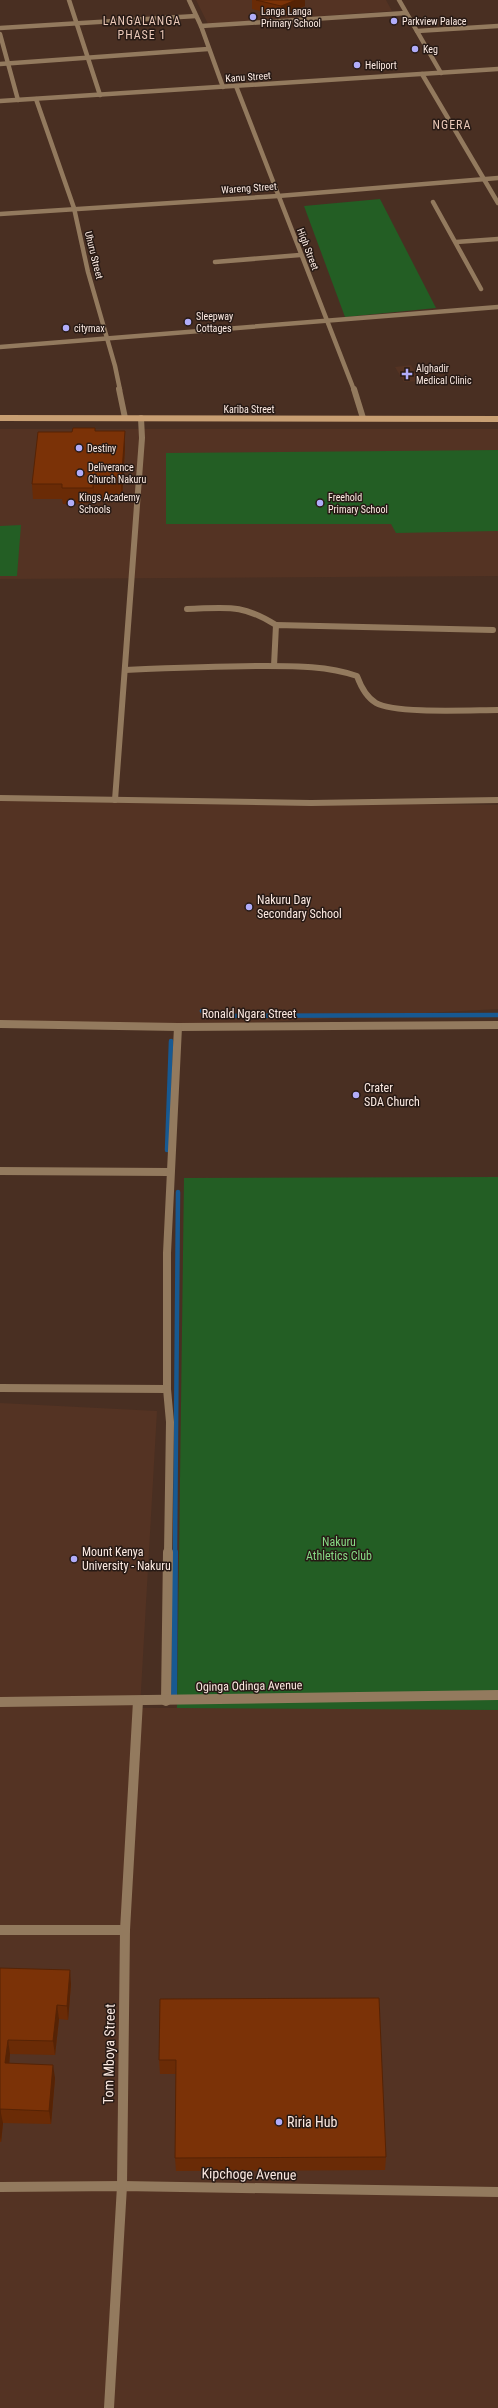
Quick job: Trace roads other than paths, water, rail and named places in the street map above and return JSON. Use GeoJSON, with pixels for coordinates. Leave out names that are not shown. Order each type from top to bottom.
{"type":"FeatureCollection","features":[{"type":"Feature","properties":{"kind":"street"},"geometry":{"type":"LineString","coordinates":[[69,0],[100,95]]}},
{"type":"Feature","properties":{"kind":"street"},"geometry":{"type":"LineString","coordinates":[[189,0],[201,26],[208,50],[223,87]]}},
{"type":"Feature","properties":{"kind":"street"},"geometry":{"type":"LineString","coordinates":[[399,0],[441,73]]}},
{"type":"Feature","properties":{"kind":"street"},"geometry":{"type":"LineString","coordinates":[[201,26],[406,13]]}},
{"type":"Feature","properties":{"kind":"street"},"geometry":{"type":"LineString","coordinates":[[0,28],[76,22],[196,16]]}},
{"type":"Feature","properties":{"kind":"street"},"geometry":{"type":"LineString","coordinates":[[417,31],[498,26]]}},
{"type":"Feature","properties":{"kind":"street"},"geometry":{"type":"LineString","coordinates":[[0,34],[18,100]]}},
{"type":"Feature","properties":{"kind":"street"},"geometry":{"type":"LineString","coordinates":[[0,64],[208,50]]}},
{"type":"Feature","properties":{"kind":"street","name":"Kanu Street"},"geometry":{"type":"LineString","coordinates":[[0,102],[498,69]]}},
{"type":"Feature","properties":{"kind":"street"},"geometry":{"type":"LineString","coordinates":[[422,74],[498,202]]}},
{"type":"Feature","properties":{"kind":"street","name":"High Street"},"geometry":{"type":"LineString","coordinates":[[236,86],[300,255],[348,370],[363,418]]}},
{"type":"Feature","properties":{"kind":"street","name":"Uhuru Street"},"geometry":{"type":"LineString","coordinates":[[36,99],[74,208],[126,418]]}},
{"type":"Feature","properties":{"kind":"street","name":"Wareng Street"},"geometry":{"type":"LineString","coordinates":[[0,214],[74,208],[278,196],[498,178]]}},
{"type":"Feature","properties":{"kind":"street"},"geometry":{"type":"LineString","coordinates":[[433,202],[481,289]]}},
{"type":"Feature","properties":{"kind":"street"},"geometry":{"type":"LineString","coordinates":[[456,242],[498,239]]}},
{"type":"Feature","properties":{"kind":"street"},"geometry":{"type":"LineString","coordinates":[[215,262],[300,255]]}},
{"type":"Feature","properties":{"kind":"street"},"geometry":{"type":"LineString","coordinates":[[0,347],[498,307]]}},
{"type":"Feature","properties":{"kind":"street","name":"Kariba Street"},"geometry":{"type":"LineString","coordinates":[[0,418],[498,419]]}},
{"type":"Feature","properties":{"kind":"street"},"geometry":{"type":"LineString","coordinates":[[115,800],[142,438],[141,418]]}},
{"type":"Feature","properties":{"kind":"street"},"geometry":{"type":"LineString","coordinates":[[187,609],[241,608],[257,613],[276,625],[493,630]]}},
{"type":"Feature","properties":{"kind":"street"},"geometry":{"type":"LineString","coordinates":[[274,666],[276,625]]}},
{"type":"Feature","properties":{"kind":"street"},"geometry":{"type":"LineString","coordinates":[[125,670],[274,666],[338,670],[355,673],[364,694],[377,705],[386,708],[498,710]]}},
{"type":"Feature","properties":{"kind":"street"},"geometry":{"type":"LineString","coordinates":[[0,798],[398,803],[498,800]]}},
{"type":"Feature","properties":{"kind":"street","name":"Ronald Ngara Street"},"geometry":{"type":"LineString","coordinates":[[0,1024],[178,1027],[498,1025]]}},
{"type":"Feature","properties":{"kind":"street"},"geometry":{"type":"LineString","coordinates":[[166,1700],[170,1422],[167,1389],[166,1318],[169,1172],[178,1027]]}},
{"type":"Feature","properties":{"kind":"street"},"geometry":{"type":"LineString","coordinates":[[0,1171],[169,1172]]}},
{"type":"Feature","properties":{"kind":"street"},"geometry":{"type":"LineString","coordinates":[[0,1388],[167,1389]]}},
{"type":"Feature","properties":{"kind":"street","name":"Oginga Odinga Avenue"},"geometry":{"type":"LineString","coordinates":[[0,1702],[498,1695]]}},
{"type":"Feature","properties":{"kind":"street","name":"Tom Mboya Street"},"geometry":{"type":"LineString","coordinates":[[109,2408],[122,2186],[125,1930],[138,1701]]}},
{"type":"Feature","properties":{"kind":"street"},"geometry":{"type":"LineString","coordinates":[[0,1930],[125,1930]]}},
{"type":"Feature","properties":{"kind":"street","name":"Kipchoge Avenue"},"geometry":{"type":"LineString","coordinates":[[0,2187],[122,2186],[498,2192]]}},
{"type":"Feature","properties":{"kind":"waterway"},"geometry":{"type":"LineString","coordinates":[[202,1011],[208,1016],[498,1015]]}},
{"type":"Feature","properties":{"kind":"waterway"},"geometry":{"type":"LineString","coordinates":[[167,1150],[171,1041]]}},
{"type":"Feature","properties":{"kind":"waterway"},"geometry":{"type":"LineString","coordinates":[[175,1553],[178,1192]]}},
{"type":"Feature","properties":{"kind":"waterway"},"geometry":{"type":"LineString","coordinates":[[174,1699],[175,1552]]}},
{"type":"Feature","properties":{"kind":"place","name":"Langa Langa Primary School"},"geometry":{"type":"Point","coordinates":[253,17]}},
{"type":"Feature","properties":{"kind":"place","name":"Parkview Palace"},"geometry":{"type":"Point","coordinates":[394,21]}},
{"type":"Feature","properties":{"kind":"place","name":"Keg"},"geometry":{"type":"Point","coordinates":[415,49]}},
{"type":"Feature","properties":{"kind":"place","name":"Heliport"},"geometry":{"type":"Point","coordinates":[357,65]}},
{"type":"Feature","properties":{"kind":"place","name":"Sleepway Cottages"},"geometry":{"type":"Point","coordinates":[188,322]}},
{"type":"Feature","properties":{"kind":"place","name":"citymax"},"geometry":{"type":"Point","coordinates":[66,328]}},
{"type":"Feature","properties":{"kind":"place","name":"Alghadir Medical Clinic"},"geometry":{"type":"Point","coordinates":[407,374]}},
{"type":"Feature","properties":{"kind":"place","name":"Destiny"},"geometry":{"type":"Point","coordinates":[79,448]}},
{"type":"Feature","properties":{"kind":"place","name":"Deliverance Church Nakuru"},"geometry":{"type":"Point","coordinates":[80,473]}},
{"type":"Feature","properties":{"kind":"place","name":"Kings Academy Schools"},"geometry":{"type":"Point","coordinates":[71,503]}},
{"type":"Feature","properties":{"kind":"place","name":"Freehold Primary School"},"geometry":{"type":"Point","coordinates":[320,503]}},
{"type":"Feature","properties":{"kind":"place","name":"Nakuru Day Secondary School"},"geometry":{"type":"Point","coordinates":[249,907]}},
{"type":"Feature","properties":{"kind":"place","name":"Crater SDA Church"},"geometry":{"type":"Point","coordinates":[356,1095]}},
{"type":"Feature","properties":{"kind":"place","name":"Mount Kenya University - Nakuru"},"geometry":{"type":"Point","coordinates":[74,1559]}},
{"type":"Feature","properties":{"kind":"place","name":"Riria Hub"},"geometry":{"type":"Point","coordinates":[279,2122]}},
{"type":"Feature","properties":{"kind":"district","name":"LANGALANGA PHASE 1"},"geometry":{"type":"Point","coordinates":[142,28]}},
{"type":"Feature","properties":{"kind":"district","name":"NGERA"},"geometry":{"type":"Point","coordinates":[452,125]}},
{"type":"Feature","properties":{"kind":"park label","name":"Nakuru Athletics Club"},"geometry":{"type":"Point","coordinates":[339,1549]}}]}
